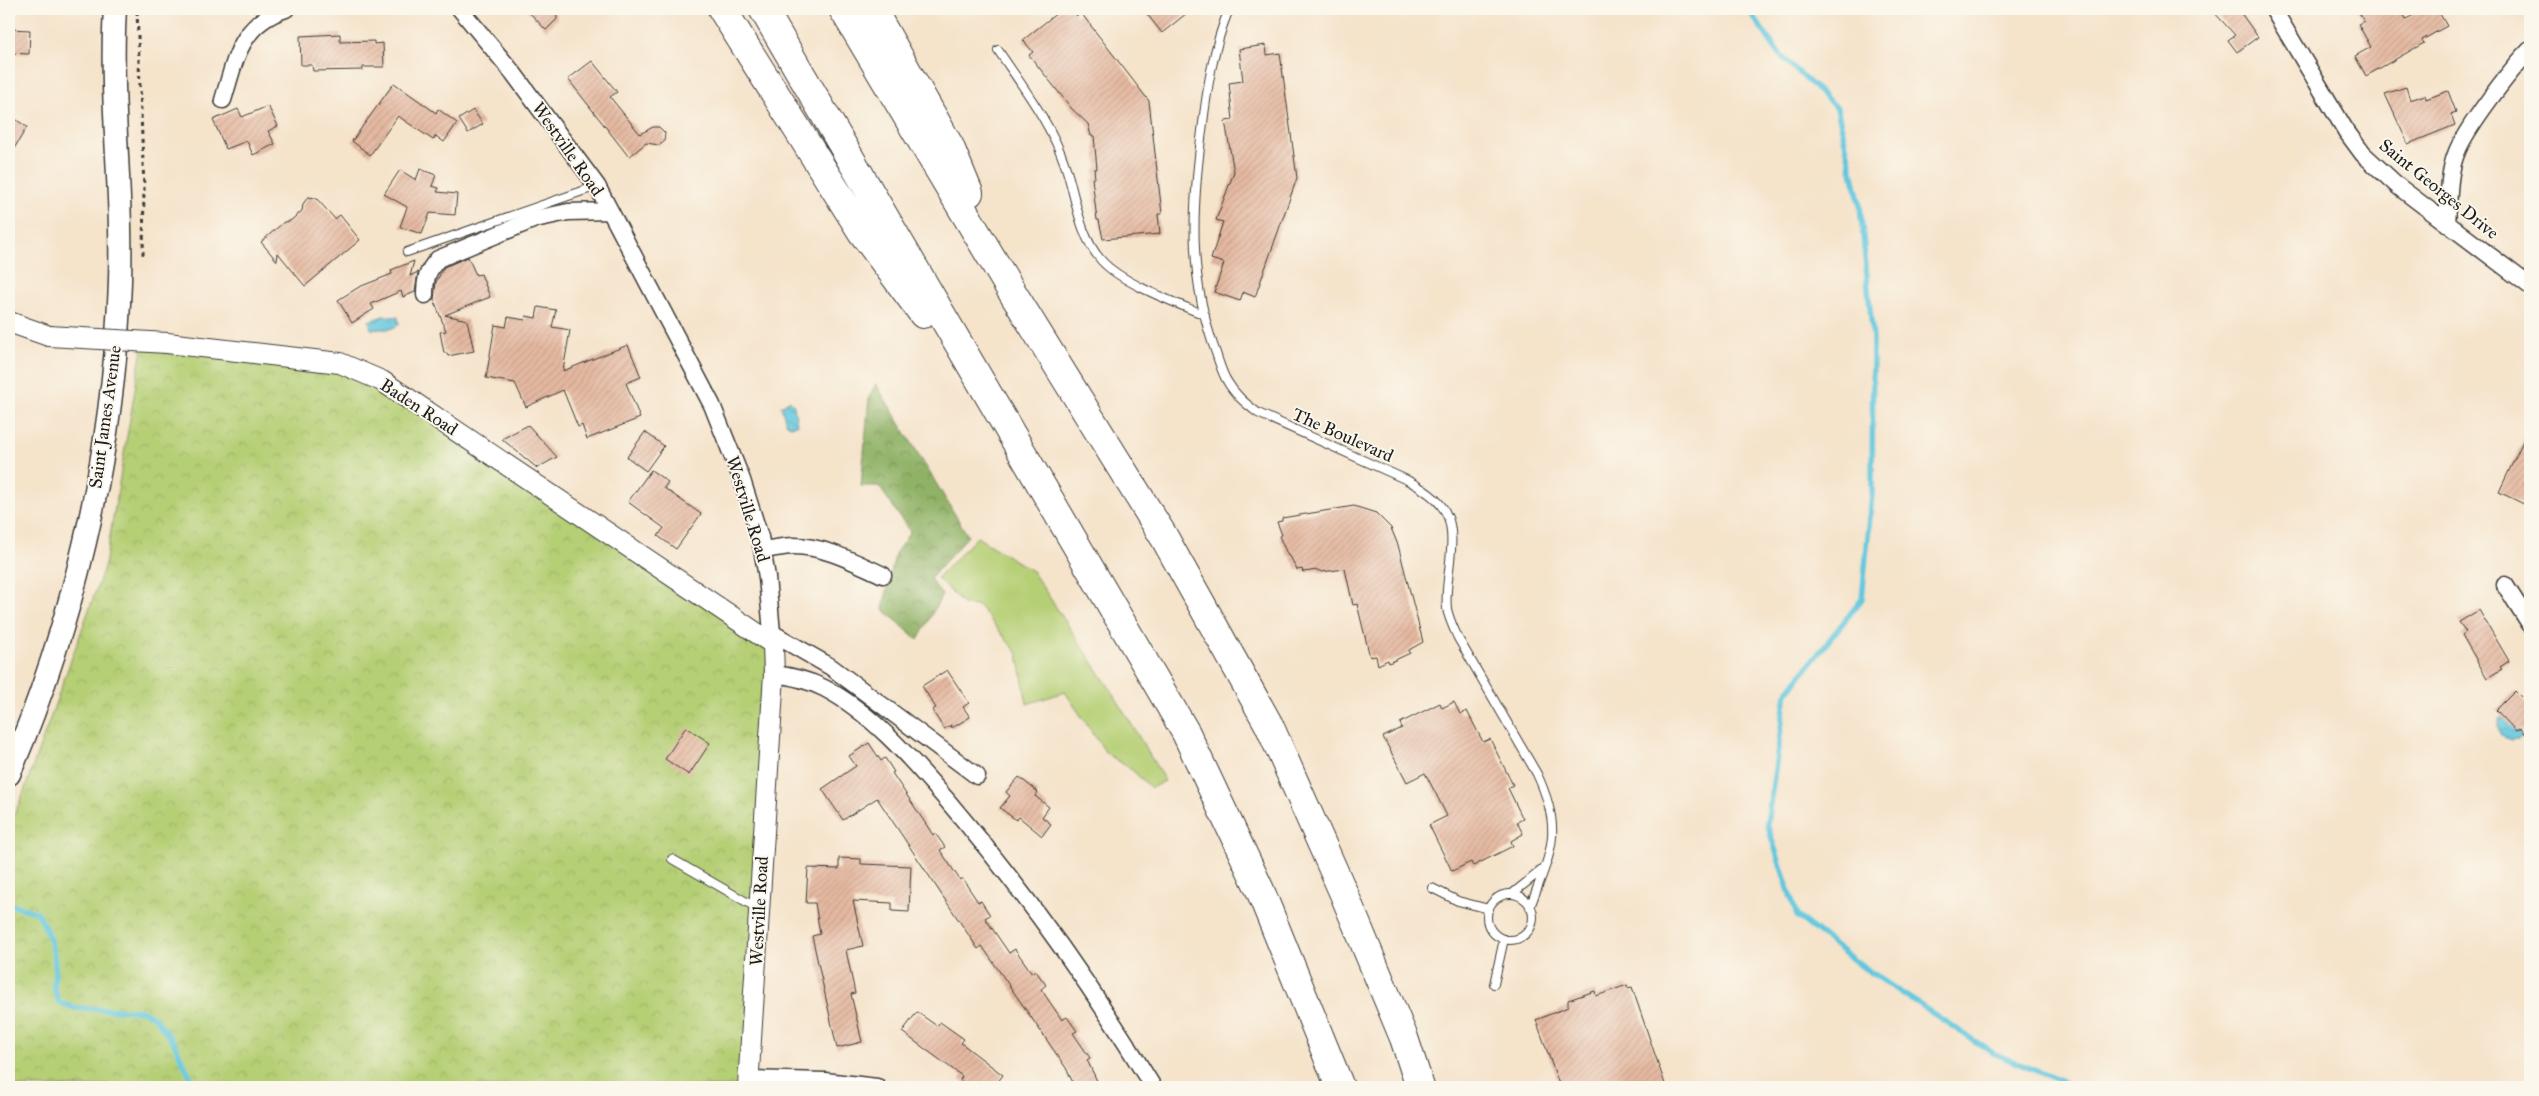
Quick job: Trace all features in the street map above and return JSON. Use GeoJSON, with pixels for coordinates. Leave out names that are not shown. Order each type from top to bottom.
{"type":"FeatureCollection","features":[{"type":"Feature","properties":{"kind":"highway"},"geometry":{"type":"LineString","coordinates":[[722,9],[862,232],[990,400]]}},
{"type":"Feature","properties":{"kind":"highway"},"geometry":{"type":"LineString","coordinates":[[763,9],[1186,733],[1260,890],[1340,1087]]}},
{"type":"Feature","properties":{"kind":"highway"},"geometry":{"type":"LineString","coordinates":[[843,9],[1010,287],[1164,537],[1269,725],[1356,921],[1404,1038],[1420,1087]]}},
{"type":"Feature","properties":{"kind":"highway"},"geometry":{"type":"LineString","coordinates":[[872,9],[950,147],[1010,287]]}},
{"type":"Feature","properties":{"kind":"main road","name":"Saint James Avenue"},"geometry":{"type":"LineString","coordinates":[[9,774],[31,722],[72,593],[100,474],[120,302],[119,166],[112,47],[106,9]]}},
{"type":"Feature","properties":{"kind":"main road","name":"Saint James Avenue"},"geometry":{"type":"LineString","coordinates":[[112,47],[115,9]]}},
{"type":"Feature","properties":{"kind":"street"},"geometry":{"type":"LineString","coordinates":[[223,100],[238,52],[247,34],[258,22],[286,9]]}},
{"type":"Feature","properties":{"kind":"street","name":"Westville Road"},"geometry":{"type":"LineString","coordinates":[[460,9],[514,74],[597,186],[712,405],[742,480],[763,550],[774,674],[748,1083]]}},
{"type":"Feature","properties":{"kind":"street","name":"Saint Georges Drive"},"geometry":{"type":"LineString","coordinates":[[2273,9],[2346,131],[2363,154],[2399,187],[2530,286]]}},
{"type":"Feature","properties":{"kind":"street"},"geometry":{"type":"LineString","coordinates":[[2447,223],[2456,154],[2518,62],[2530,50]]}},
{"type":"Feature","properties":{"kind":"street"},"geometry":{"type":"LineString","coordinates":[[425,295],[426,277],[429,269],[438,259],[535,218],[568,212],[610,211]]}},
{"type":"Feature","properties":{"kind":"street","name":"Baden Road"},"geometry":{"type":"LineString","coordinates":[[9,322],[48,336],[167,343],[340,363],[382,381],[772,638]]}},
{"type":"Feature","properties":{"kind":"street"},"geometry":{"type":"LineString","coordinates":[[763,550],[794,546],[814,549],[843,557],[883,575]]}},
{"type":"Feature","properties":{"kind":"street"},"geometry":{"type":"LineString","coordinates":[[2505,585],[2530,624]]}},
{"type":"Feature","properties":{"kind":"street"},"geometry":{"type":"LineString","coordinates":[[772,638],[831,667],[977,776]]}},
{"type":"Feature","properties":{"kind":"street"},"geometry":{"type":"LineString","coordinates":[[774,674],[796,677],[824,688],[883,732],[914,761],[967,823],[1051,930],[1153,1087]]}},
{"type":"Feature","properties":{"kind":"street"},"geometry":{"type":"LineString","coordinates":[[748,1083],[826,1081],[877,1087]]}},
{"type":"Feature","properties":{"kind":"lane","name":"The Boulevard"},"geometry":{"type":"LineString","coordinates":[[1229,9],[1218,38],[1208,86],[1192,224],[1196,277],[1208,334],[1226,380],[1240,399],[1267,418],[1407,480],[1428,491],[1440,502],[1448,518],[1453,535],[1447,609],[1458,638],[1512,727],[1547,796],[1554,833],[1545,868],[1530,907]]}},
{"type":"Feature","properties":{"kind":"lane"},"geometry":{"type":"LineString","coordinates":[[998,50],[1054,140],[1065,166],[1074,203],[1090,242],[1101,261],[1121,275],[1156,294],[1205,315]]}},
{"type":"Feature","properties":{"kind":"lane"},"geometry":{"type":"LineString","coordinates":[[408,252],[597,186]]}},
{"type":"Feature","properties":{"kind":"lane"},"geometry":{"type":"LineString","coordinates":[[672,859],[759,909]]}},
{"type":"Feature","properties":{"kind":"lane"},"geometry":{"type":"LineString","coordinates":[[1512,894],[1520,896],[1530,907],[1533,921],[1526,934],[1512,940],[1504,939],[1492,931],[1487,917],[1488,909],[1498,898],[1512,894],[1545,868]]}},
{"type":"Feature","properties":{"kind":"lane"},"geometry":{"type":"LineString","coordinates":[[1432,888],[1458,901],[1488,909]]}},
{"type":"Feature","properties":{"kind":"lane"},"geometry":{"type":"LineString","coordinates":[[1494,984],[1504,939]]}},
{"type":"Feature","properties":{"kind":"path"},"geometry":{"type":"LineString","coordinates":[[137,9],[144,179],[143,261]]}},
{"type":"Feature","properties":{"kind":"green space"},"geometry":{"type":"Polygon","coordinates":[[[143,343],[361,373],[770,646],[744,1087],[9,1087],[9,827],[23,794],[105,565],[143,343]]]}},
{"type":"Feature","properties":{"kind":"green space"},"geometry":{"type":"Polygon","coordinates":[[[876,384],[968,536],[930,579],[942,595],[918,640],[883,609],[895,554],[910,532],[879,486],[861,486],[869,397],[876,384]]]}},
{"type":"Feature","properties":{"kind":"green space"},"geometry":{"type":"Polygon","coordinates":[[[977,537],[1032,571],[1113,693],[1165,781],[1151,788],[1132,770],[1106,753],[1065,692],[1027,704],[1018,654],[979,606],[964,605],[937,578],[977,537]]]}},
{"type":"Feature","properties":{"kind":"water"},"geometry":{"type":"Polygon","coordinates":[[[383,316],[398,317],[399,325],[390,329],[371,329],[369,321],[383,316]]]}},
{"type":"Feature","properties":{"kind":"water"},"geometry":{"type":"Polygon","coordinates":[[[790,400],[794,406],[797,425],[790,426],[786,423],[781,406],[790,400]]]}},
{"type":"Feature","properties":{"kind":"water"},"geometry":{"type":"Polygon","coordinates":[[[2501,717],[2516,732],[2520,732],[2521,737],[2518,740],[2511,741],[2501,734],[2498,724],[2501,717]]]}},
{"type":"Feature","properties":{"kind":"building"},"geometry":{"type":"Polygon","coordinates":[[[526,9],[556,9],[557,19],[546,30],[526,9]]]}},
{"type":"Feature","properties":{"kind":"building"},"geometry":{"type":"Polygon","coordinates":[[[1062,9],[1071,9],[1077,16],[1081,13],[1149,101],[1162,214],[1158,214],[1160,234],[1103,239],[1099,220],[1097,220],[1092,178],[1095,178],[1094,169],[1097,169],[1094,136],[1091,136],[1088,124],[1072,109],[1029,55],[1033,52],[1023,40],[1062,9]]]}},
{"type":"Feature","properties":{"kind":"building"},"geometry":{"type":"Polygon","coordinates":[[[1143,9],[1192,9],[1162,33],[1143,9]]]}},
{"type":"Feature","properties":{"kind":"building"},"geometry":{"type":"Polygon","coordinates":[[[2211,9],[2238,9],[2258,37],[2237,52],[2228,40],[2235,35],[2211,9]]]}},
{"type":"Feature","properties":{"kind":"building"},"geometry":{"type":"Polygon","coordinates":[[[2357,9],[2401,9],[2406,19],[2425,9],[2437,9],[2447,26],[2422,40],[2424,43],[2366,76],[2355,56],[2371,47],[2358,24],[2364,21],[2357,9]]]}},
{"type":"Feature","properties":{"kind":"building"},"geometry":{"type":"Polygon","coordinates":[[[9,29],[30,30],[29,54],[9,53],[9,29]]]}},
{"type":"Feature","properties":{"kind":"building"},"geometry":{"type":"Polygon","coordinates":[[[340,34],[340,42],[374,41],[374,44],[383,43],[384,67],[363,67],[363,70],[313,71],[312,65],[301,65],[300,36],[340,34]]]}},
{"type":"Feature","properties":{"kind":"building"},"geometry":{"type":"Polygon","coordinates":[[[1266,45],[1267,55],[1280,53],[1297,178],[1255,297],[1243,292],[1240,301],[1214,292],[1224,263],[1211,259],[1223,222],[1216,220],[1234,172],[1225,121],[1233,120],[1229,83],[1243,81],[1239,49],[1266,45]]]}},
{"type":"Feature","properties":{"kind":"building"},"geometry":{"type":"Polygon","coordinates":[[[592,61],[617,92],[610,97],[640,134],[653,127],[659,127],[665,133],[664,142],[659,145],[646,143],[629,157],[568,79],[592,61]]]}},
{"type":"Feature","properties":{"kind":"building"},"geometry":{"type":"Polygon","coordinates":[[[394,83],[436,113],[438,109],[457,123],[444,142],[436,136],[433,140],[398,116],[370,155],[352,141],[394,83]]]}},
{"type":"Feature","properties":{"kind":"building"},"geometry":{"type":"Polygon","coordinates":[[[2406,87],[2410,100],[2425,95],[2426,99],[2448,91],[2456,112],[2451,114],[2455,125],[2408,144],[2385,94],[2406,87]]]}},
{"type":"Feature","properties":{"kind":"building"},"geometry":{"type":"Polygon","coordinates":[[[268,106],[278,126],[268,131],[275,144],[253,155],[247,141],[226,149],[213,120],[238,109],[242,117],[268,106]]]}},
{"type":"Feature","properties":{"kind":"building"},"geometry":{"type":"Polygon","coordinates":[[[473,110],[483,124],[468,133],[459,119],[473,110]]]}},
{"type":"Feature","properties":{"kind":"building"},"geometry":{"type":"Polygon","coordinates":[[[9,115],[27,127],[9,157],[9,115]]]}},
{"type":"Feature","properties":{"kind":"building"},"geometry":{"type":"Polygon","coordinates":[[[420,169],[436,175],[432,186],[439,188],[437,192],[457,194],[455,215],[430,213],[422,234],[400,227],[407,207],[384,194],[400,170],[416,180],[420,169]]]}},
{"type":"Feature","properties":{"kind":"building"},"geometry":{"type":"Polygon","coordinates":[[[308,197],[316,198],[335,219],[340,215],[360,240],[305,286],[278,253],[277,261],[261,242],[284,222],[290,221],[302,211],[303,204],[308,197]]]}},
{"type":"Feature","properties":{"kind":"building"},"geometry":{"type":"Polygon","coordinates":[[[468,257],[476,275],[481,274],[490,297],[445,315],[467,320],[474,351],[448,356],[446,352],[444,353],[440,332],[446,331],[434,300],[436,282],[444,267],[468,257]]]}},
{"type":"Feature","properties":{"kind":"building"},"geometry":{"type":"Polygon","coordinates":[[[414,261],[410,276],[418,272],[415,292],[403,297],[401,291],[371,304],[374,309],[352,323],[338,300],[359,287],[392,274],[391,270],[414,261]]]}},
{"type":"Feature","properties":{"kind":"building"},"geometry":{"type":"Polygon","coordinates":[[[538,307],[556,310],[552,327],[570,330],[563,371],[628,345],[641,377],[626,383],[640,418],[587,439],[582,425],[578,427],[563,390],[526,407],[515,383],[486,378],[495,325],[506,327],[508,317],[525,320],[526,316],[536,318],[538,307]]]}},
{"type":"Feature","properties":{"kind":"building"},"geometry":{"type":"Polygon","coordinates":[[[528,425],[557,457],[537,468],[502,439],[528,425]]]}},
{"type":"Feature","properties":{"kind":"building"},"geometry":{"type":"Polygon","coordinates":[[[2530,426],[2530,470],[2524,484],[2530,487],[2530,507],[2499,492],[2530,426]]]}},
{"type":"Feature","properties":{"kind":"building"},"geometry":{"type":"Polygon","coordinates":[[[645,432],[664,446],[646,471],[627,457],[645,432]]]}},
{"type":"Feature","properties":{"kind":"building"},"geometry":{"type":"Polygon","coordinates":[[[651,470],[668,482],[664,488],[701,514],[676,549],[658,536],[664,528],[628,502],[651,470]]]}},
{"type":"Feature","properties":{"kind":"building"},"geometry":{"type":"Polygon","coordinates":[[[1354,506],[1376,513],[1391,528],[1398,545],[1423,642],[1409,650],[1410,653],[1389,663],[1388,660],[1378,665],[1376,656],[1370,657],[1357,604],[1353,605],[1345,569],[1321,572],[1318,570],[1303,572],[1302,569],[1297,570],[1279,536],[1282,535],[1277,522],[1282,521],[1282,518],[1354,506]]]}},
{"type":"Feature","properties":{"kind":"building"},"geometry":{"type":"Polygon","coordinates":[[[2479,610],[2509,661],[2500,667],[2502,669],[2487,678],[2462,635],[2466,632],[2459,622],[2479,610]]]}},
{"type":"Feature","properties":{"kind":"building"},"geometry":{"type":"Polygon","coordinates":[[[947,670],[969,703],[963,707],[970,717],[952,728],[951,725],[944,729],[932,710],[936,708],[922,686],[947,670]]]}},
{"type":"Feature","properties":{"kind":"building"},"geometry":{"type":"Polygon","coordinates":[[[2515,691],[2530,706],[2530,739],[2520,728],[2516,731],[2496,710],[2515,691]]]}},
{"type":"Feature","properties":{"kind":"building"},"geometry":{"type":"Polygon","coordinates":[[[1454,702],[1460,714],[1467,711],[1483,742],[1490,739],[1513,785],[1508,788],[1523,819],[1517,822],[1523,834],[1511,841],[1513,846],[1473,866],[1471,862],[1452,871],[1429,825],[1447,816],[1438,798],[1425,773],[1407,782],[1383,737],[1402,728],[1400,723],[1440,703],[1442,708],[1454,702]]]}},
{"type":"Feature","properties":{"kind":"building"},"geometry":{"type":"Polygon","coordinates":[[[686,727],[710,743],[689,775],[665,759],[686,727]]]}},
{"type":"Feature","properties":{"kind":"building"},"geometry":{"type":"Polygon","coordinates":[[[869,743],[881,761],[885,758],[894,772],[892,773],[933,835],[935,833],[945,847],[940,850],[960,880],[962,878],[978,902],[981,901],[990,915],[985,918],[1009,953],[1015,949],[1032,973],[1035,970],[1046,985],[1041,989],[1062,1020],[1067,1017],[1077,1031],[1073,1033],[1090,1058],[1087,1060],[1100,1087],[1075,1087],[1066,1068],[982,946],[978,949],[877,798],[843,820],[822,789],[856,766],[849,756],[869,743]]]}},
{"type":"Feature","properties":{"kind":"building"},"geometry":{"type":"Polygon","coordinates":[[[1019,777],[1038,792],[1035,796],[1049,807],[1042,817],[1051,824],[1042,836],[1019,817],[1016,820],[1000,808],[1010,796],[1006,792],[1019,777]]]}},
{"type":"Feature","properties":{"kind":"building"},"geometry":{"type":"Polygon","coordinates":[[[839,858],[861,859],[861,864],[911,866],[909,912],[892,911],[892,903],[853,901],[863,946],[846,950],[855,993],[851,994],[862,1042],[837,1048],[812,936],[820,934],[815,903],[806,903],[808,868],[839,869],[839,858]]]}},
{"type":"Feature","properties":{"kind":"building"},"geometry":{"type":"Polygon","coordinates":[[[1627,985],[1628,988],[1632,987],[1666,1087],[1560,1087],[1536,1020],[1568,1007],[1568,1000],[1595,991],[1596,996],[1627,985]]]}},
{"type":"Feature","properties":{"kind":"building"},"geometry":{"type":"Polygon","coordinates":[[[917,1012],[937,1026],[940,1022],[964,1039],[961,1043],[1003,1075],[994,1087],[970,1087],[960,1080],[962,1076],[902,1032],[917,1012]]]}},
{"type":"Feature","properties":{"kind":"waterway"},"geometry":{"type":"LineString","coordinates":[[1748,9],[1780,55],[1837,108],[1860,205],[1873,339],[1872,495],[1862,599],[1786,694],[1767,824],[1797,916],[1864,968],[1993,1053],[2075,1087]]}},
{"type":"Feature","properties":{"kind":"waterway"},"geometry":{"type":"LineString","coordinates":[[9,904],[38,913],[53,950],[55,964],[54,986],[59,1002],[74,1008],[144,1011],[156,1019],[174,1043],[195,1087]]}}]}
